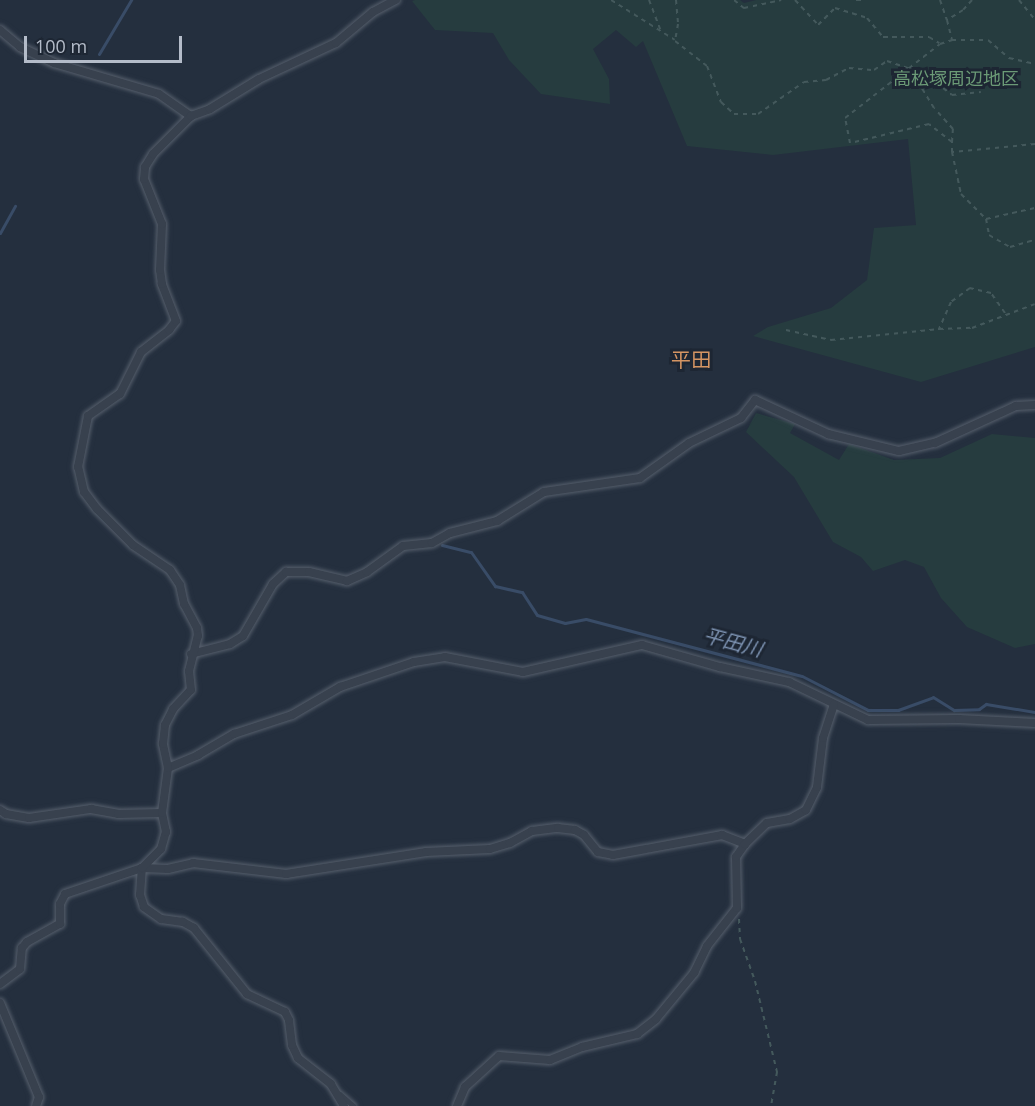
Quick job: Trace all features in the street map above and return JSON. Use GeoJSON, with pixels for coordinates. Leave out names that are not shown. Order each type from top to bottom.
{"type":"FeatureCollection","features":[{"type":"Feature","properties":{"kind":"street"},"geometry":{"type":"LineString","coordinates":[[344,1106],[331,1084],[298,1058],[292,1045],[289,1020],[285,1012],[247,994],[194,928],[183,922],[161,919],[144,907],[140,895],[142,868],[161,849],[166,832],[162,813],[168,768],[163,744],[165,725],[173,709],[191,690],[189,671],[191,654],[198,636],[197,628],[184,604],[180,585],[170,570],[133,545],[97,509],[84,492],[78,466],[88,416],[120,394],[141,352],[169,330],[176,321],[162,284],[160,270],[162,224],[144,179],[145,167],[153,154],[191,116],[210,109],[259,79],[336,43],[373,12],[396,0]]}},
{"type":"Feature","properties":{"kind":"street"},"geometry":{"type":"LineString","coordinates":[[0,30],[20,47],[54,63],[159,94],[191,116]]}},
{"type":"Feature","properties":{"kind":"street"},"geometry":{"type":"LineString","coordinates":[[191,654],[230,644],[243,636],[273,584],[286,572],[309,572],[347,581],[367,572],[403,546],[432,543],[450,533],[497,521],[544,492],[640,478],[689,443],[741,418],[755,400],[828,434],[899,451],[935,443],[1004,411],[1035,405]]}},
{"type":"Feature","properties":{"kind":"street"},"geometry":{"type":"LineString","coordinates":[[168,768],[198,755],[234,734],[292,715],[340,687],[414,662],[445,657],[523,672],[642,645],[720,668],[789,682],[868,720],[958,719],[1035,723]]}},
{"type":"Feature","properties":{"kind":"street"},"geometry":{"type":"LineString","coordinates":[[457,1106],[465,1087],[500,1056],[550,1060],[582,1047],[637,1034],[656,1019],[694,973],[707,946],[737,908],[736,857],[745,844],[767,823],[790,819],[806,810],[817,787],[824,738],[834,705]]}},
{"type":"Feature","properties":{"kind":"street"},"geometry":{"type":"LineString","coordinates":[[0,810],[6,814],[29,818],[92,809],[118,814],[162,813]]}},
{"type":"Feature","properties":{"kind":"street"},"geometry":{"type":"LineString","coordinates":[[0,984],[20,969],[22,948],[27,942],[60,924],[60,904],[65,894],[142,868],[168,869],[193,863],[286,874],[426,852],[490,849],[532,831],[558,828],[575,830],[584,835],[598,852],[613,855],[722,835],[745,844]]}},
{"type":"Feature","properties":{"kind":"street"},"geometry":{"type":"LineString","coordinates":[[0,1003],[39,1097],[36,1106]]}},
{"type":"Feature","properties":{"kind":"lane"},"geometry":{"type":"LineString","coordinates":[[338,1093],[354,1106]]}},
{"type":"Feature","properties":{"kind":"path"},"geometry":{"type":"LineString","coordinates":[[611,0],[675,40],[707,66],[721,102],[734,114],[758,114],[804,82],[826,80],[849,68],[874,70],[887,61],[929,77],[952,95],[981,92]]}},
{"type":"Feature","properties":{"kind":"path"},"geometry":{"type":"LineString","coordinates":[[649,0],[661,32]]}},
{"type":"Feature","properties":{"kind":"path"},"geometry":{"type":"LineString","coordinates":[[675,40],[678,24],[676,0]]}},
{"type":"Feature","properties":{"kind":"path"},"geometry":{"type":"LineString","coordinates":[[734,0],[744,8],[781,0]]}},
{"type":"Feature","properties":{"kind":"path"},"geometry":{"type":"LineString","coordinates":[[795,0],[818,25],[835,8],[867,18],[884,37],[929,37],[940,44]]}},
{"type":"Feature","properties":{"kind":"path"},"geometry":{"type":"LineString","coordinates":[[856,0],[865,0]]}},
{"type":"Feature","properties":{"kind":"path"},"geometry":{"type":"LineString","coordinates":[[939,0],[952,40]]}},
{"type":"Feature","properties":{"kind":"path"},"geometry":{"type":"LineString","coordinates":[[947,20],[963,10],[972,0]]}},
{"type":"Feature","properties":{"kind":"path"},"geometry":{"type":"LineString","coordinates":[[1019,0],[1035,20]]}},
{"type":"Feature","properties":{"kind":"path"},"geometry":{"type":"LineString","coordinates":[[952,142],[929,124],[850,143],[845,118],[940,44],[952,40],[988,40],[1009,57],[1035,64]]}},
{"type":"Feature","properties":{"kind":"path"},"geometry":{"type":"LineString","coordinates":[[910,69],[934,108],[954,129],[952,152],[961,194],[986,219],[989,235],[1010,247],[1035,240]]}},
{"type":"Feature","properties":{"kind":"path"},"geometry":{"type":"LineString","coordinates":[[952,152],[1035,144]]}},
{"type":"Feature","properties":{"kind":"path"},"geometry":{"type":"LineString","coordinates":[[986,219],[1035,208]]}},
{"type":"Feature","properties":{"kind":"path"},"geometry":{"type":"LineString","coordinates":[[939,329],[951,302],[970,288],[991,293],[1005,313]]}},
{"type":"Feature","properties":{"kind":"path"},"geometry":{"type":"LineString","coordinates":[[786,330],[831,340],[939,329],[972,328],[1005,313],[1035,304]]}},
{"type":"Feature","properties":{"kind":"path"},"geometry":{"type":"LineString","coordinates":[[737,908],[740,939],[755,981],[777,1072],[771,1106]]}},
{"type":"Feature","properties":{"kind":"green space","name":"高松塚周辺地区"},"geometry":{"type":"Polygon","coordinates":[[[740,0],[744,3],[756,0],[1035,0],[1035,347],[921,382],[753,336],[768,327],[831,308],[867,280],[874,228],[916,225],[908,139],[773,155],[687,146],[643,41],[636,47],[616,30],[593,49],[609,79],[610,104],[541,94],[509,60],[493,33],[435,30],[412,1],[740,0]]]}},
{"type":"Feature","properties":{"kind":"green space"},"geometry":{"type":"Polygon","coordinates":[[[756,413],[795,424],[790,433],[839,460],[849,444],[894,460],[940,458],[992,434],[1035,438],[1035,644],[1015,648],[967,627],[941,598],[924,567],[905,560],[873,571],[861,557],[833,542],[794,477],[746,432],[756,413]]]}},
{"type":"Feature","properties":{"kind":"waterway"},"geometry":{"type":"LineString","coordinates":[[99,54],[131,0]]}},
{"type":"Feature","properties":{"kind":"waterway"},"geometry":{"type":"LineString","coordinates":[[0,233],[15,206]]}},
{"type":"Feature","properties":{"kind":"waterway","name":"平田川"},"geometry":{"type":"LineString","coordinates":[[442,545],[471,552],[495,586],[522,592],[537,615],[565,623],[586,619],[802,676],[868,710],[898,710],[933,697],[954,710],[979,709],[986,704],[1035,712]]}},
{"type":"Feature","properties":{"kind":"district","name":"平田"},"geometry":{"type":"Point","coordinates":[691,359]}}]}
